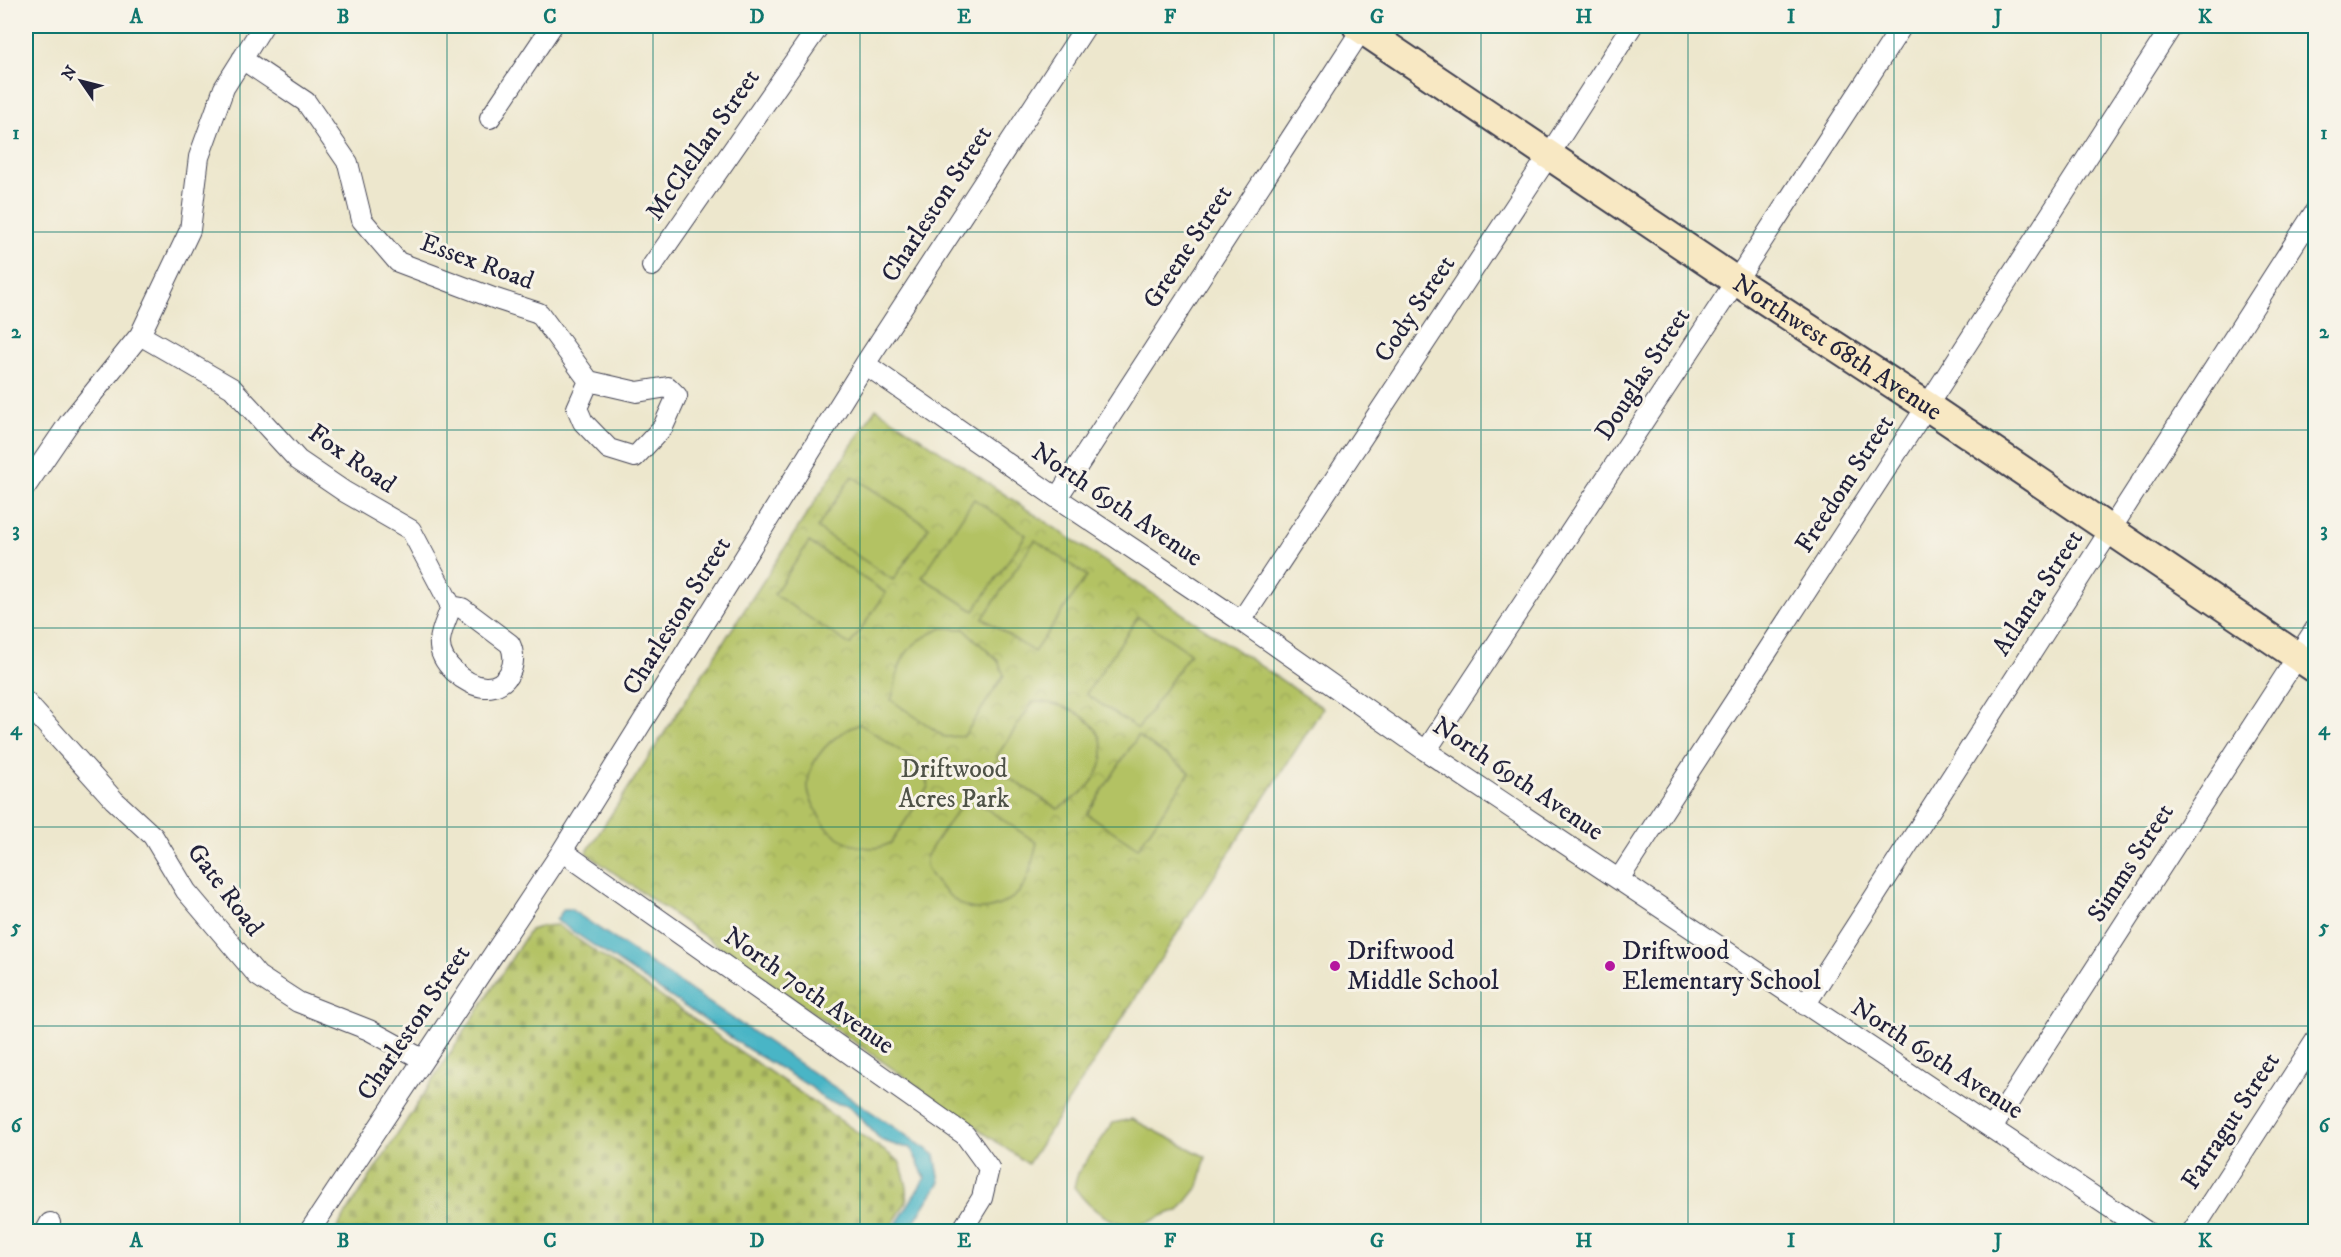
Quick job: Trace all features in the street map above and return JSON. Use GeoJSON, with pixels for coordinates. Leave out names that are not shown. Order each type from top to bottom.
{"type":"FeatureCollection","features":[{"type":"Feature","properties":{"kind":"street"},"geometry":{"type":"LineString","coordinates":[[26,486],[69,423],[140,335],[190,230],[199,157],[224,88],[263,26]]}},
{"type":"Feature","properties":{"kind":"street"},"geometry":{"type":"LineString","coordinates":[[490,118],[552,26]]}},
{"type":"Feature","properties":{"kind":"street","name":"McClellan Street"},"geometry":{"type":"LineString","coordinates":[[652,266],[819,26]]}},
{"type":"Feature","properties":{"kind":"street","name":"Charleston Street"},"geometry":{"type":"LineString","coordinates":[[309,1232],[562,851],[865,364],[1086,26]]}},
{"type":"Feature","properties":{"kind":"street","name":"Cody Street"},"geometry":{"type":"LineString","coordinates":[[1240,621],[1632,26]]}},
{"type":"Feature","properties":{"kind":"street","name":"Douglas Street"},"geometry":{"type":"LineString","coordinates":[[1426,751],[1902,26]]}},
{"type":"Feature","properties":{"kind":"street","name":"Freedom Street"},"geometry":{"type":"LineString","coordinates":[[1619,879],[1928,406],[2172,26]]}},
{"type":"Feature","properties":{"kind":"street","name":"Northwest 68th Avenue"},"geometry":{"type":"LineString","coordinates":[[1361,27],[1736,281],[1928,406],[2306,663]]}},
{"type":"Feature","properties":{"kind":"street","name":"Greene Street"},"geometry":{"type":"LineString","coordinates":[[1057,498],[1361,27]]}},
{"type":"Feature","properties":{"kind":"street","name":"Essex Road"},"geometry":{"type":"LineString","coordinates":[[242,59],[306,102],[348,163],[362,220],[398,262],[540,313],[589,381]]}},
{"type":"Feature","properties":{"kind":"street","name":"Atlanta Street"},"geometry":{"type":"LineString","coordinates":[[1805,1005],[2316,210]]}},
{"type":"Feature","properties":{"kind":"street","name":"Fox Road"},"geometry":{"type":"LineString","coordinates":[[140,335],[232,388],[298,460],[345,492],[411,530],[451,606]]}},
{"type":"Feature","properties":{"kind":"street","name":"North 69th Avenue"},"geometry":{"type":"LineString","coordinates":[[865,364],[1426,751],[2147,1232]]}},
{"type":"Feature","properties":{"kind":"street"},"geometry":{"type":"LineString","coordinates":[[589,381],[637,392],[668,387],[677,396],[663,427],[635,458],[609,449],[583,422],[577,408],[589,381]]}},
{"type":"Feature","properties":{"kind":"street","name":"Simms Street"},"geometry":{"type":"LineString","coordinates":[[1992,1128],[2306,663],[2316,628]]}},
{"type":"Feature","properties":{"kind":"street","name":"Gate Road"},"geometry":{"type":"LineString","coordinates":[[26,702],[114,800],[153,836],[186,891],[258,976],[298,1002],[369,1030],[422,1059]]}},
{"type":"Feature","properties":{"kind":"street","name":"North 70th Avenue"},"geometry":{"type":"LineString","coordinates":[[562,851],[965,1135],[989,1168],[982,1198],[961,1232]]}},
{"type":"Feature","properties":{"kind":"street","name":"Farragut Street"},"geometry":{"type":"LineString","coordinates":[[2192,1232],[2316,1040]]}},
{"type":"Feature","properties":{"kind":"green space","name":"Driftwood Acres Park"},"geometry":{"type":"Polygon","coordinates":[[[876,408],[1323,708],[1028,1164],[586,853],[876,408]]]}},
{"type":"Feature","properties":{"kind":"green space"},"geometry":{"type":"Polygon","coordinates":[[[852,476],[929,527],[893,580],[817,528],[852,476]]]}},
{"type":"Feature","properties":{"kind":"green space"},"geometry":{"type":"Polygon","coordinates":[[[974,499],[1026,535],[974,611],[922,577],[974,499]]]}},
{"type":"Feature","properties":{"kind":"green space"},"geometry":{"type":"Polygon","coordinates":[[[1035,540],[1087,576],[1034,652],[983,618],[1035,540]]]}},
{"type":"Feature","properties":{"kind":"green space"},"geometry":{"type":"Polygon","coordinates":[[[809,542],[886,593],[850,645],[774,594],[809,542]]]}},
{"type":"Feature","properties":{"kind":"green space"},"geometry":{"type":"Polygon","coordinates":[[[1138,617],[1190,653],[1138,729],[1086,694],[1138,617]]]}},
{"type":"Feature","properties":{"kind":"green space"},"geometry":{"type":"Polygon","coordinates":[[[943,628],[964,629],[998,661],[1004,675],[964,736],[945,737],[891,700],[900,664],[909,650],[927,635],[943,628]]]}},
{"type":"Feature","properties":{"kind":"green space"},"geometry":{"type":"Polygon","coordinates":[[[1033,702],[1050,703],[1080,715],[1092,725],[1100,737],[1103,751],[1100,766],[1091,783],[1080,794],[1058,809],[1000,772],[997,756],[1033,702]]]}},
{"type":"Feature","properties":{"kind":"green space"},"geometry":{"type":"Polygon","coordinates":[[[860,724],[923,766],[928,787],[891,843],[875,848],[846,842],[831,832],[820,818],[808,791],[809,777],[817,757],[841,734],[860,724]]]}},
{"type":"Feature","properties":{"kind":"green space"},"geometry":{"type":"Polygon","coordinates":[[[1138,736],[1190,772],[1138,848],[1087,814],[1138,736]]]}},
{"type":"Feature","properties":{"kind":"green space"},"geometry":{"type":"Polygon","coordinates":[[[978,803],[1037,843],[1028,877],[1019,892],[1007,902],[984,909],[969,908],[948,895],[934,880],[926,865],[928,854],[960,807],[978,803]]]}},
{"type":"Feature","properties":{"kind":"green space"},"geometry":{"type":"Polygon","coordinates":[[[557,925],[899,1161],[906,1184],[907,1198],[888,1231],[335,1231],[530,930],[557,925]]]}},
{"type":"Feature","properties":{"kind":"green space"},"geometry":{"type":"Polygon","coordinates":[[[1132,1119],[1206,1157],[1198,1187],[1179,1211],[1138,1224],[1116,1222],[1106,1217],[1089,1204],[1074,1187],[1078,1173],[1113,1123],[1132,1119]]]}},
{"type":"Feature","properties":{"kind":"water"},"geometry":{"type":"Polygon","coordinates":[[[564,909],[570,909],[935,1155],[940,1182],[908,1231],[892,1231],[925,1178],[911,1148],[881,1140],[849,1106],[826,1101],[811,1087],[748,1049],[556,920],[564,909]]]}},
{"type":"Feature","properties":{"kind":"place","name":"Driftwood Middle School"},"geometry":{"type":"Point","coordinates":[1335,966]}},
{"type":"Feature","properties":{"kind":"place","name":"Driftwood Elementary School"},"geometry":{"type":"Point","coordinates":[1610,966]}}]}
